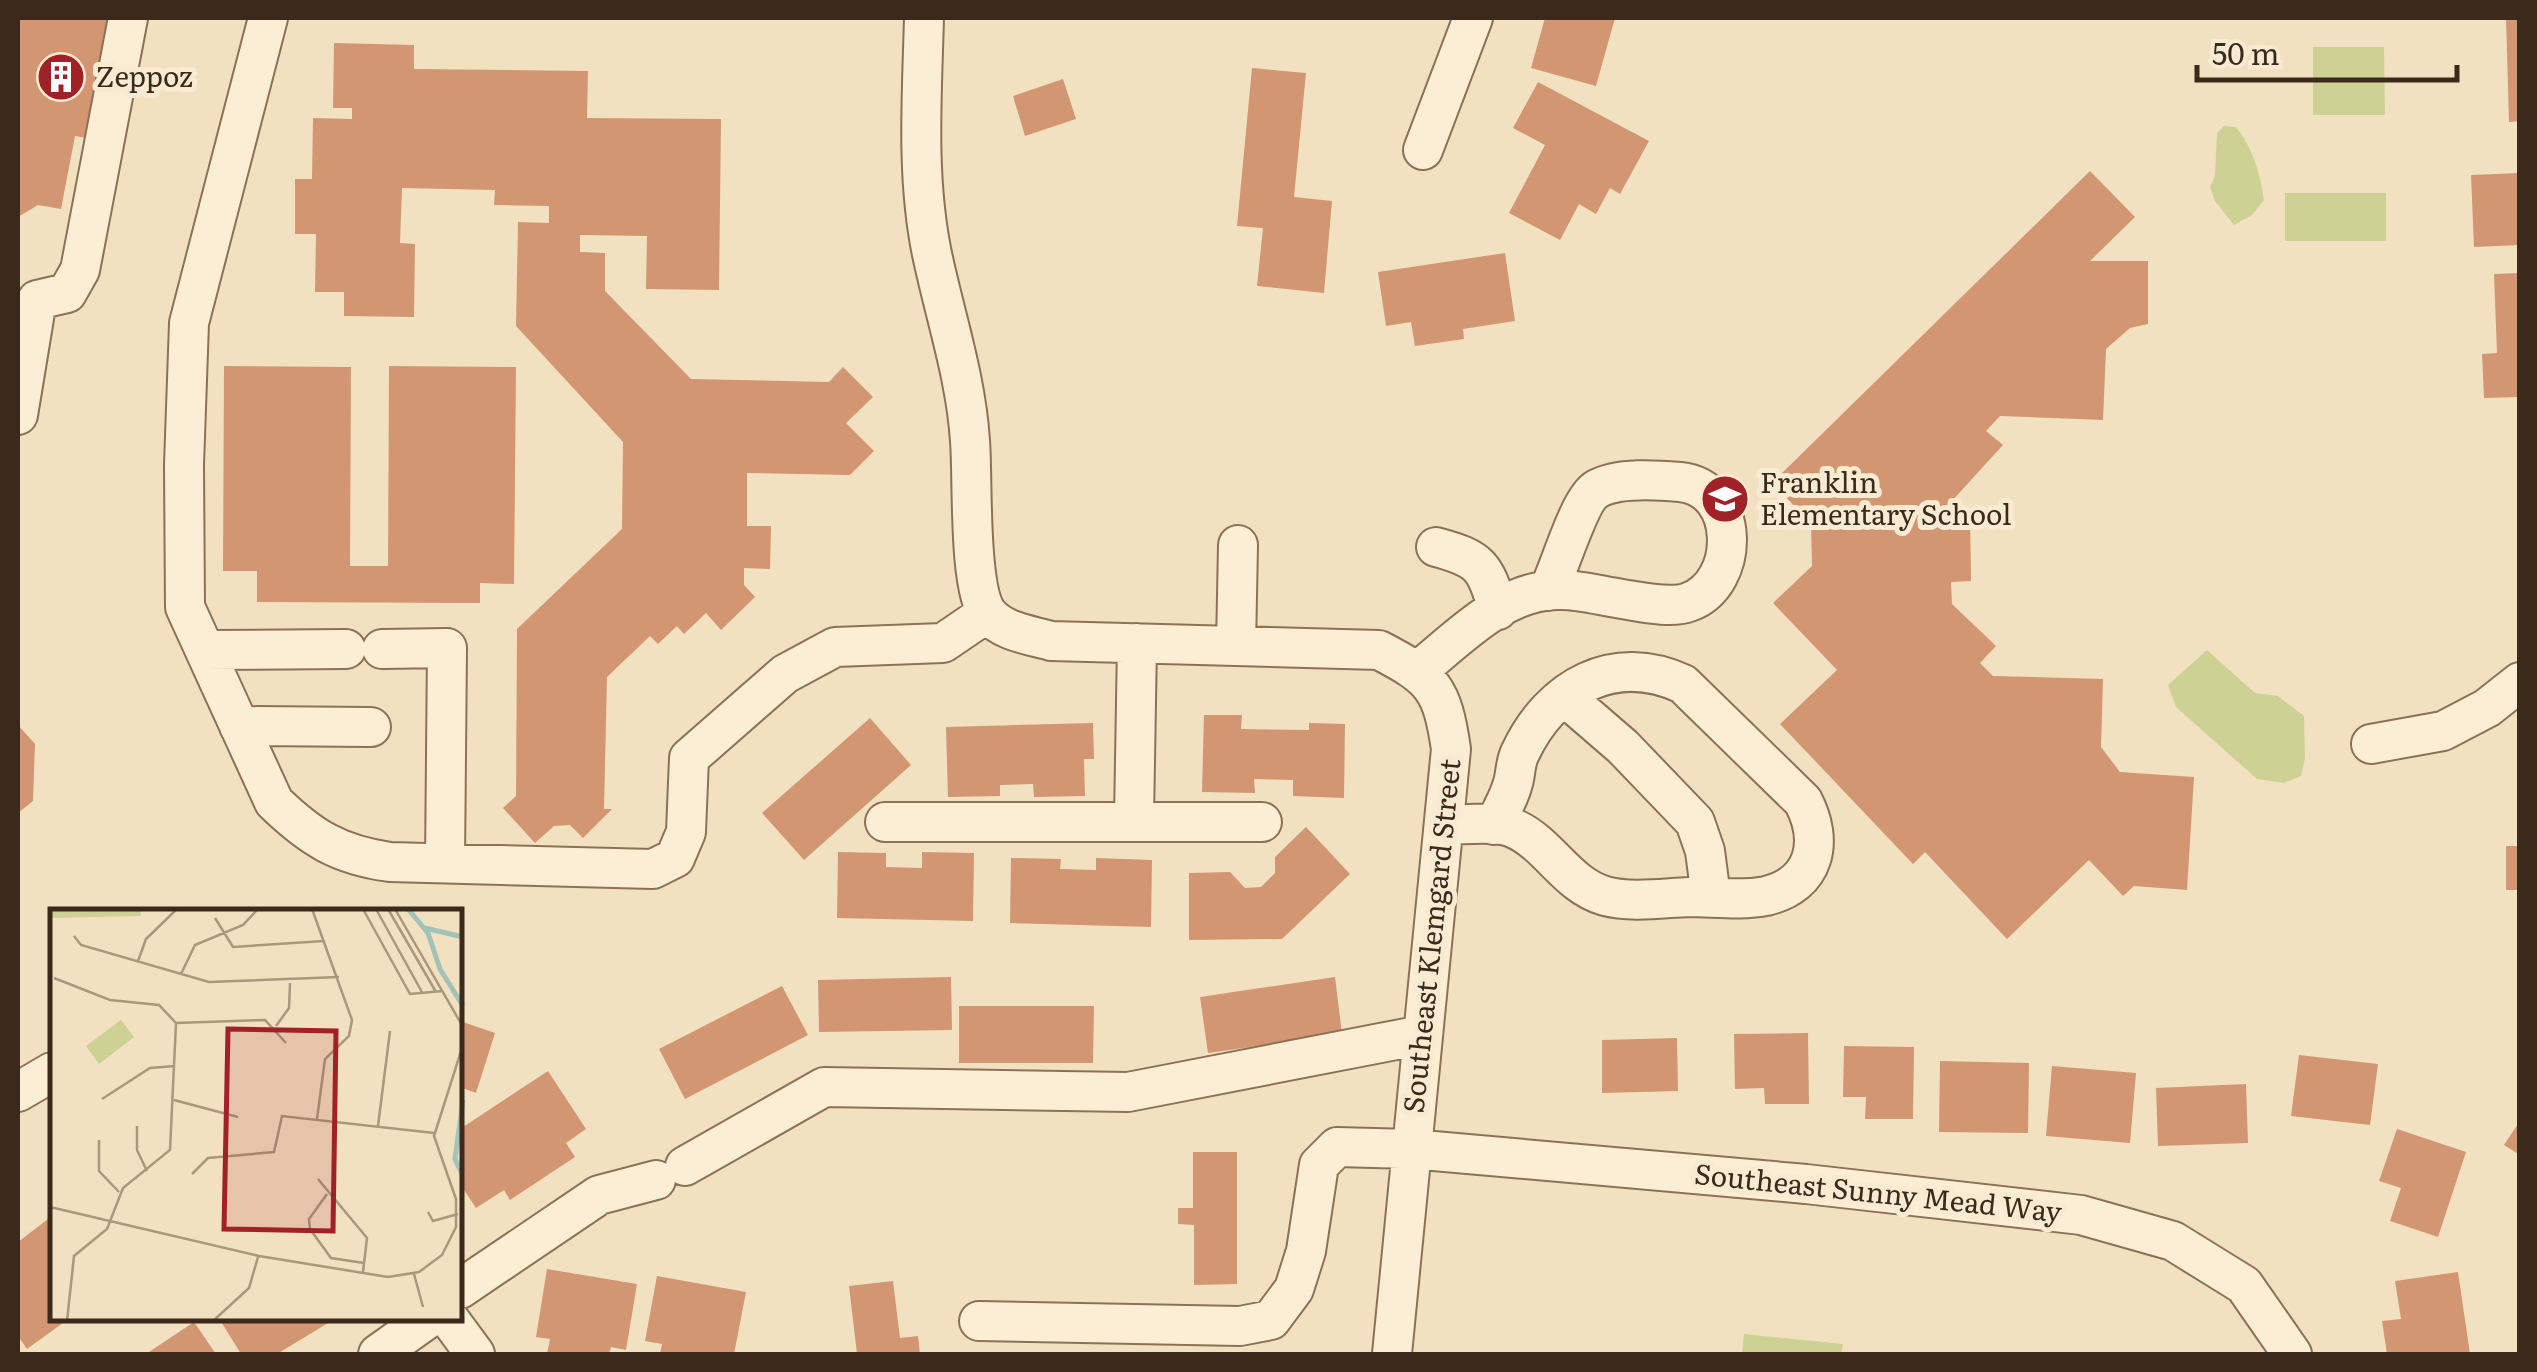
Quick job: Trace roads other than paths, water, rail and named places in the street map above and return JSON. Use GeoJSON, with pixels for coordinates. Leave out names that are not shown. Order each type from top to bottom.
{"type":"FeatureCollection","features":[{"type":"Feature","properties":{"kind":"street"},"geometry":{"type":"LineString","coordinates":[[18,415],[27,298],[67,293],[80,270],[128,18]]}},
{"type":"Feature","properties":{"kind":"street"},"geometry":{"type":"LineString","coordinates":[[268,18],[189,323],[184,465],[186,607],[274,802],[321,842],[356,858],[653,870],[675,858],[686,832],[689,758],[785,674],[835,647],[943,643],[987,613]]}},
{"type":"Feature","properties":{"kind":"street"},"geometry":{"type":"LineString","coordinates":[[924,18],[922,157],[931,251],[962,385],[970,439],[974,564],[987,613],[1008,629],[1050,640],[1379,650],[1419,670],[1498,610],[1533,592],[1685,604],[1705,595],[1727,560],[1728,534],[1720,508],[1686,482],[1646,481],[1596,489],[1585,501],[1548,591]]}},
{"type":"Feature","properties":{"kind":"street"},"geometry":{"type":"LineString","coordinates":[[1424,150],[1473,18]]}},
{"type":"Feature","properties":{"kind":"street"},"geometry":{"type":"LineString","coordinates":[[1236,646],[1238,544]]}},
{"type":"Feature","properties":{"kind":"street"},"geometry":{"type":"LineString","coordinates":[[1436,547],[1475,559],[1488,576],[1498,610]]}},
{"type":"Feature","properties":{"kind":"street"},"geometry":{"type":"LineString","coordinates":[[1134,820],[1137,642]]}},
{"type":"Feature","properties":{"kind":"street"},"geometry":{"type":"LineString","coordinates":[[206,650],[448,648],[446,863]]}},
{"type":"Feature","properties":{"kind":"street","name":"Southeast Klemgard Street"},"geometry":{"type":"LineString","coordinates":[[1392,1354],[1451,749],[1444,705],[1419,670]]}},
{"type":"Feature","properties":{"kind":"street"},"geometry":{"type":"LineString","coordinates":[[1444,825],[1512,827],[1584,887],[1606,896],[1711,897],[1766,896],[1788,886],[1806,872],[1813,854],[1816,824],[1804,801],[1683,684],[1661,674],[1637,670],[1609,672],[1564,696],[1533,730],[1518,757],[1513,784],[1494,825]]}},
{"type":"Feature","properties":{"kind":"street"},"geometry":{"type":"LineString","coordinates":[[2372,744],[2443,731],[2487,708],[2520,682]]}},
{"type":"Feature","properties":{"kind":"street"},"geometry":{"type":"LineString","coordinates":[[1564,696],[1622,747],[1695,822],[1705,851],[1711,897]]}},
{"type":"Feature","properties":{"kind":"street"},"geometry":{"type":"LineString","coordinates":[[239,726],[371,728]]}},
{"type":"Feature","properties":{"kind":"street"},"geometry":{"type":"LineString","coordinates":[[885,822],[1262,822]]}},
{"type":"Feature","properties":{"kind":"street"},"geometry":{"type":"LineString","coordinates":[[462,1291],[599,1195],[671,1173],[824,1087],[1128,1092],[1422,1035]]}},
{"type":"Feature","properties":{"kind":"street"},"geometry":{"type":"LineString","coordinates":[[18,1092],[50,1073]]}},
{"type":"Feature","properties":{"kind":"street","name":"Southeast Sunny Mead Way"},"geometry":{"type":"LineString","coordinates":[[979,1320],[1240,1326],[1271,1320],[1294,1289],[1306,1250],[1319,1165],[1338,1148],[1411,1149],[1806,1184],[2081,1215],[2173,1241],[2244,1284],[2292,1354]]}},
{"type":"Feature","properties":{"kind":"street"},"geometry":{"type":"LineString","coordinates":[[462,1308],[475,1354]]}},
{"type":"Feature","properties":{"kind":"street"},"geometry":{"type":"LineString","coordinates":[[378,1354],[423,1322]]}},
{"type":"Feature","properties":{"kind":"place","name":"Zeppoz"},"geometry":{"type":"Point","coordinates":[61,77]}},
{"type":"Feature","properties":{"kind":"place","name":"Franklin Elementary School"},"geometry":{"type":"Point","coordinates":[1725,499]}}]}
